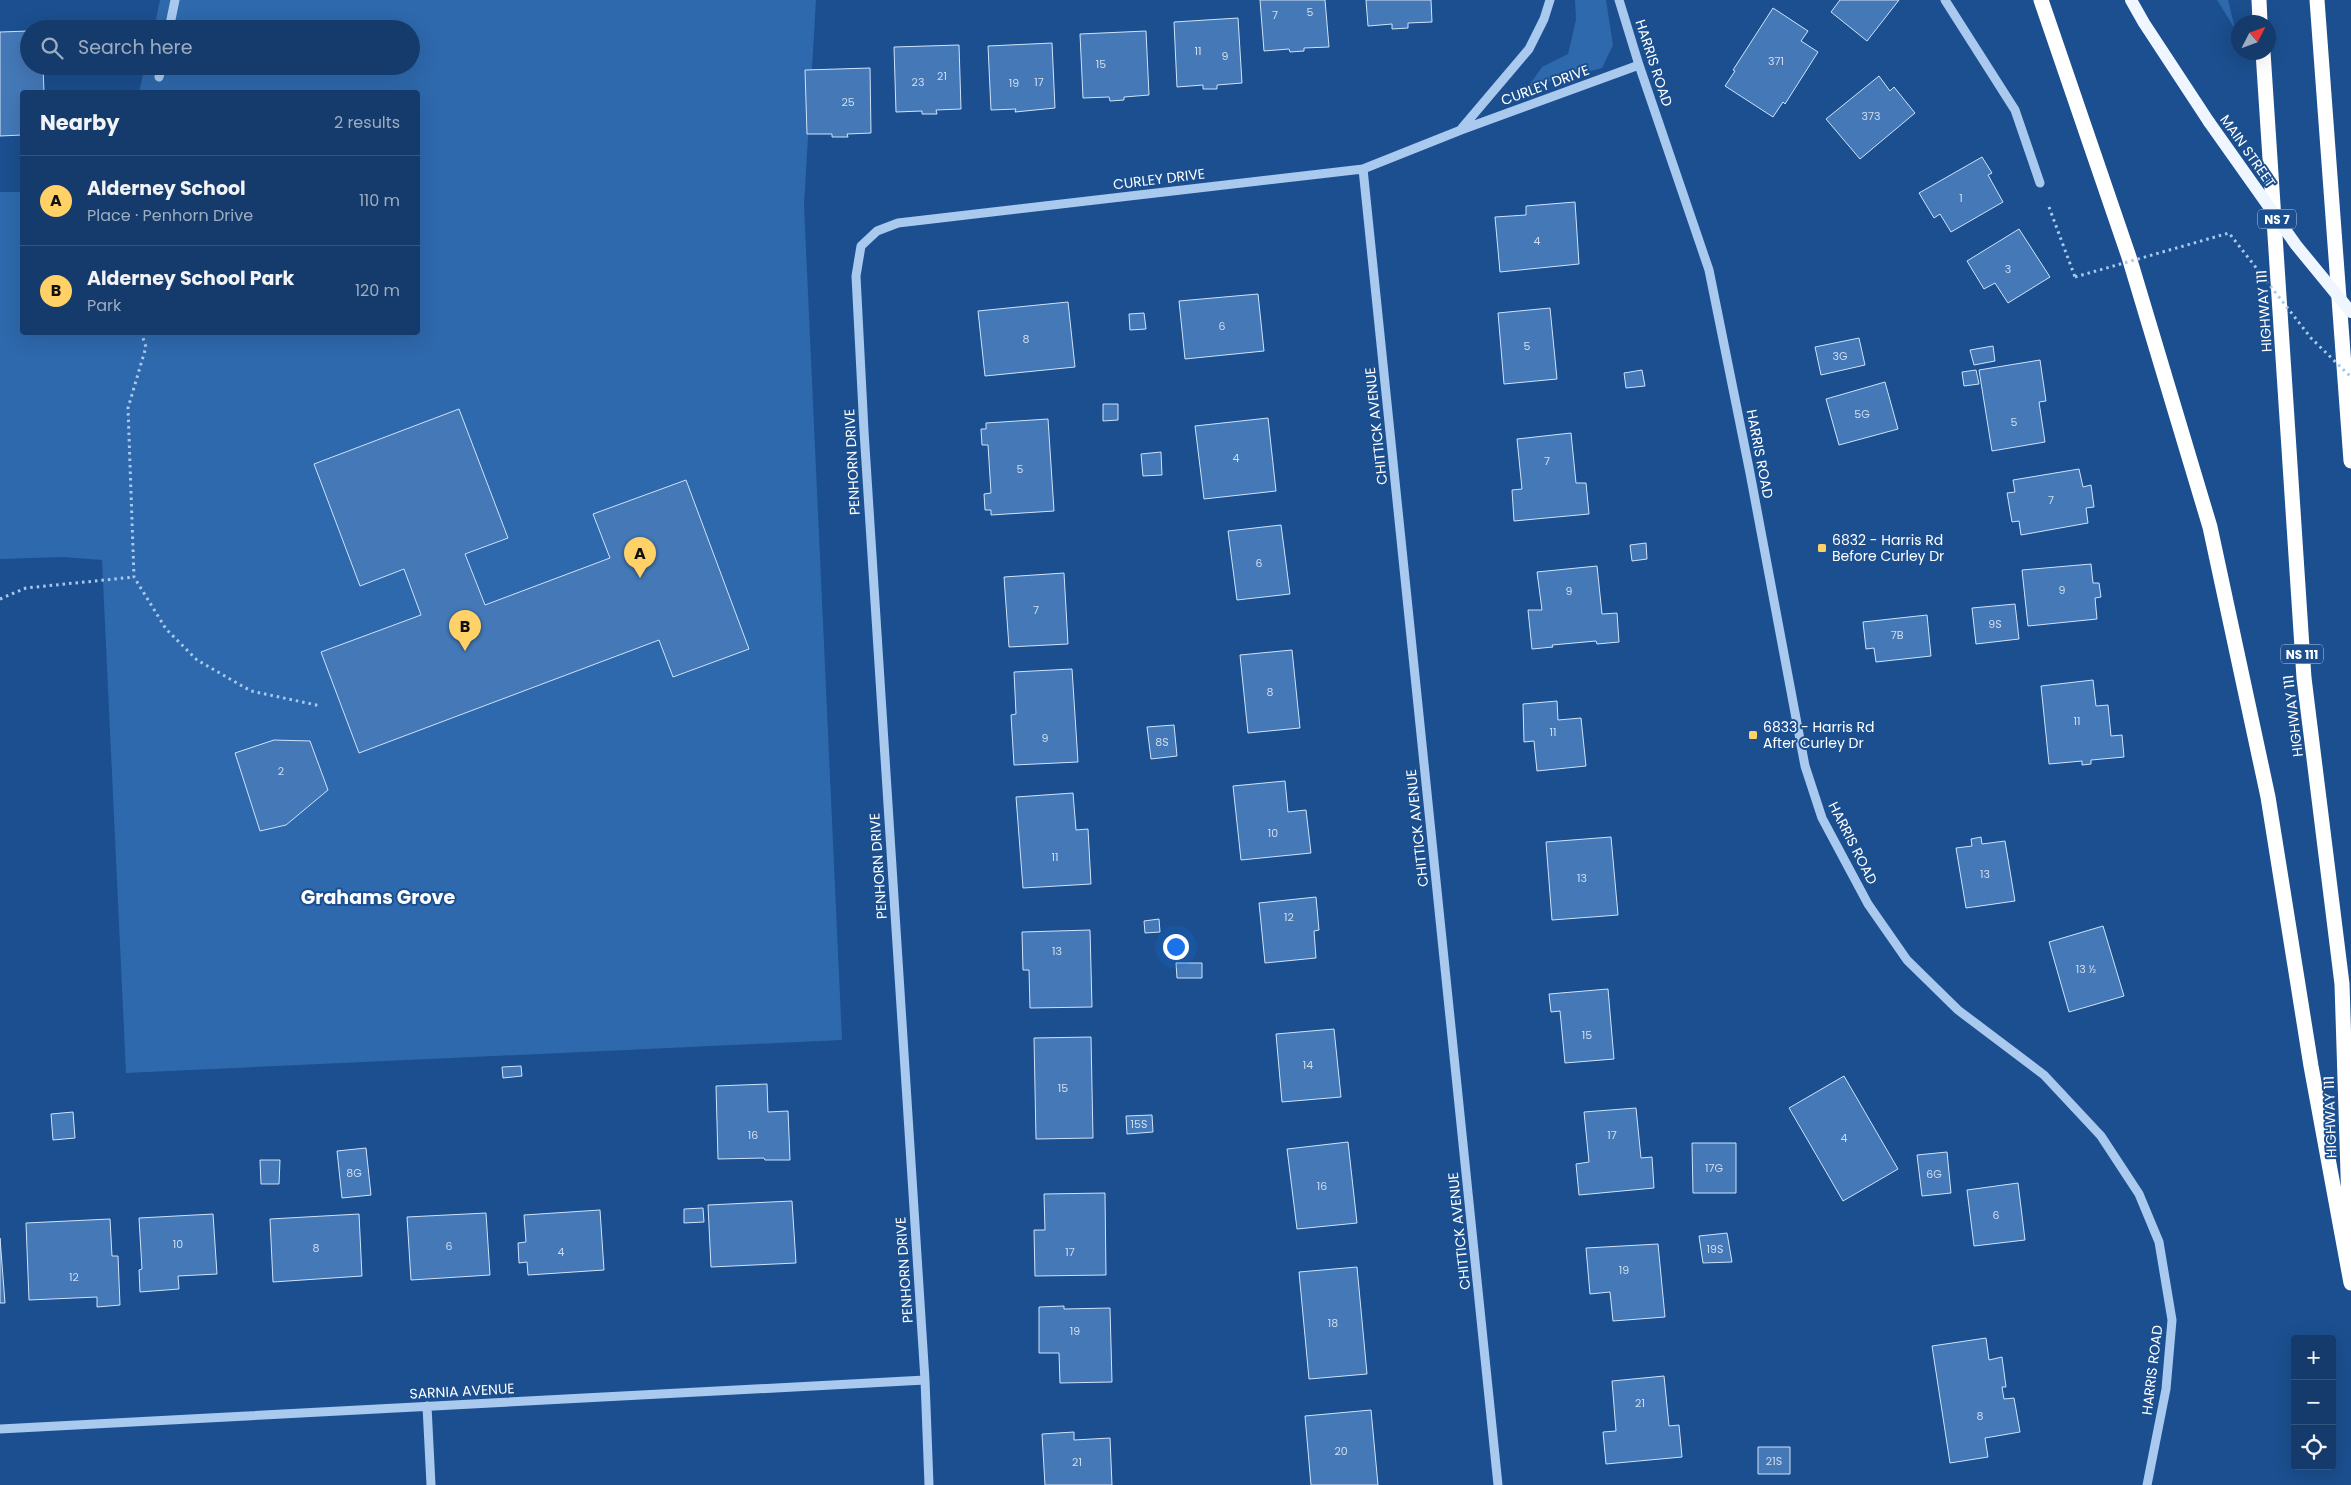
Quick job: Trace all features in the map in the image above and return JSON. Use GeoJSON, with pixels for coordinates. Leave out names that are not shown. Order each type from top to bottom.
{"type":"FeatureCollection","features":[{"type":"Feature","properties":{"kind":"highway"},"geometry":{"type":"LineString","coordinates":[[2041,0],[2130,257],[2210,527],[2268,797],[2311,1066],[2351,1283]]}},
{"type":"Feature","properties":{"kind":"highway"},"geometry":{"type":"LineString","coordinates":[[2258,0],[2259,15]]}},
{"type":"Feature","properties":{"kind":"highway"},"geometry":{"type":"LineString","coordinates":[[2317,0],[2351,461]]}},
{"type":"Feature","properties":{"kind":"highway","name":"HIGHWAY 111"},"geometry":{"type":"LineString","coordinates":[[2264,60],[2304,678],[2342,984],[2351,1254]]}},
{"type":"Feature","properties":{"kind":"main road","name":"MAIN STREET"},"geometry":{"type":"LineString","coordinates":[[2131,0],[2209,122],[2296,245],[2351,312]]}},
{"type":"Feature","properties":{"kind":"street"},"geometry":{"type":"LineString","coordinates":[[172,20],[175,0]]}},
{"type":"Feature","properties":{"kind":"street","name":"CURLEY DRIVE"},"geometry":{"type":"LineString","coordinates":[[1461,130],[1529,49],[1544,19],[1550,0]]}},
{"type":"Feature","properties":{"kind":"street","name":"HARRIS ROAD"},"geometry":{"type":"LineString","coordinates":[[1619,0],[1639,65],[1709,270],[1750,473],[1805,766],[1822,818],[1868,904],[1908,960],[1958,1010],[2044,1075],[2100,1136],[2139,1194],[2159,1242],[2172,1320],[2166,1389],[2147,1485]]}},
{"type":"Feature","properties":{"kind":"street"},"geometry":{"type":"LineString","coordinates":[[1946,0],[2015,110],[2040,183]]}},
{"type":"Feature","properties":{"kind":"street","name":"CURLEY DRIVE"},"geometry":{"type":"LineString","coordinates":[[861,246],[877,231],[898,223],[1363,169],[1461,130],[1639,65]]}},
{"type":"Feature","properties":{"kind":"street","name":"CHITTICK AVENUE"},"geometry":{"type":"LineString","coordinates":[[1363,169],[1498,1485]]}},
{"type":"Feature","properties":{"kind":"street","name":"PENHORN DRIVE"},"geometry":{"type":"LineString","coordinates":[[861,246],[856,276],[864,431],[925,1380],[929,1485]]}},
{"type":"Feature","properties":{"kind":"street","name":"SARNIA AVENUE"},"geometry":{"type":"LineString","coordinates":[[0,1429],[925,1380]]}},
{"type":"Feature","properties":{"kind":"street"},"geometry":{"type":"LineString","coordinates":[[427,1406],[430,1485]]}},
{"type":"Feature","properties":{"kind":"path"},"geometry":{"type":"LineString","coordinates":[[2040,183],[2075,277],[2229,233],[2311,338],[2351,377]]}},
{"type":"Feature","properties":{"kind":"path"},"geometry":{"type":"LineString","coordinates":[[142,335],[146,347],[128,408],[134,577],[166,630],[197,660],[251,691],[321,706]]}},
{"type":"Feature","properties":{"kind":"path"},"geometry":{"type":"LineString","coordinates":[[0,599],[26,588],[134,577]]}},
{"type":"Feature","properties":{"kind":"shaded area"},"geometry":{"type":"Polygon","coordinates":[[[160,0],[816,0],[804,205],[842,1040],[126,1073],[102,560],[63,557],[0,559],[0,192],[20,192],[20,335],[420,335],[420,90],[139,90],[143,75],[420,75],[420,20],[156,20],[160,0]]]}},
{"type":"Feature","properties":{"kind":"shaded area"},"geometry":{"type":"Polygon","coordinates":[[[1575,0],[1606,0],[1613,45],[1602,68],[1528,87],[1542,67],[1568,54],[1576,20],[1575,0]]]}},
{"type":"Feature","properties":{"kind":"shaded area"},"geometry":{"type":"Polygon","coordinates":[[[2217,0],[2228,0],[2232,15],[2231,23],[2217,0]]]}},
{"type":"Feature","properties":{"kind":"building"},"geometry":{"type":"Polygon","coordinates":[[[1260,0],[1325,0],[1329,47],[1304,48],[1304,51],[1290,52],[1289,49],[1264,51],[1260,0]]]}},
{"type":"Feature","properties":{"kind":"building"},"geometry":{"type":"Polygon","coordinates":[[[1366,0],[1431,0],[1432,22],[1408,23],[1408,28],[1392,29],[1392,24],[1368,26],[1366,0]]]}},
{"type":"Feature","properties":{"kind":"building"},"geometry":{"type":"Polygon","coordinates":[[[1840,0],[1899,0],[1867,41],[1831,12],[1840,0]]]}},
{"type":"Feature","properties":{"kind":"building"},"geometry":{"type":"Polygon","coordinates":[[[1773,8],[1808,31],[1801,41],[1818,52],[1785,104],[1783,102],[1773,117],[1725,86],[1735,71],[1733,70],[1773,8]]]}},
{"type":"Feature","properties":{"kind":"building"},"geometry":{"type":"Polygon","coordinates":[[[1238,18],[1242,83],[1217,85],[1217,89],[1203,89],[1203,85],[1177,87],[1174,22],[1238,18]]]}},
{"type":"Feature","properties":{"kind":"building"},"geometry":{"type":"Polygon","coordinates":[[[20,31],[20,75],[43,75],[44,90],[20,90],[20,135],[0,136],[0,32],[20,31]]]}},
{"type":"Feature","properties":{"kind":"building"},"geometry":{"type":"Polygon","coordinates":[[[1146,31],[1149,95],[1124,97],[1124,100],[1110,101],[1109,97],[1083,98],[1080,34],[1146,31]]]}},
{"type":"Feature","properties":{"kind":"building"},"geometry":{"type":"Polygon","coordinates":[[[1052,43],[1055,108],[1015,112],[1016,109],[991,110],[988,46],[1052,43]]]}},
{"type":"Feature","properties":{"kind":"building"},"geometry":{"type":"Polygon","coordinates":[[[959,45],[961,109],[936,110],[937,114],[922,114],[922,111],[896,112],[894,47],[959,45]]]}},
{"type":"Feature","properties":{"kind":"building"},"geometry":{"type":"Polygon","coordinates":[[[870,68],[871,133],[847,134],[848,137],[832,137],[832,134],[807,134],[805,70],[870,68]]]}},
{"type":"Feature","properties":{"kind":"building"},"geometry":{"type":"Polygon","coordinates":[[[1879,76],[1890,91],[1894,87],[1915,113],[1860,159],[1826,119],[1879,76]]]}},
{"type":"Feature","properties":{"kind":"building"},"geometry":{"type":"Polygon","coordinates":[[[1982,157],[1992,173],[1988,175],[2003,202],[1951,232],[1940,214],[1934,218],[1919,193],[1982,157]]]}},
{"type":"Feature","properties":{"kind":"building"},"geometry":{"type":"Polygon","coordinates":[[[1575,202],[1579,264],[1500,272],[1495,217],[1526,215],[1526,206],[1575,202]]]}},
{"type":"Feature","properties":{"kind":"building"},"geometry":{"type":"Polygon","coordinates":[[[2019,229],[2050,277],[2008,303],[1995,283],[1984,289],[1967,261],[2019,229]]]}},
{"type":"Feature","properties":{"kind":"building"},"geometry":{"type":"Polygon","coordinates":[[[1258,294],[1264,351],[1185,359],[1179,301],[1258,294]]]}},
{"type":"Feature","properties":{"kind":"building"},"geometry":{"type":"Polygon","coordinates":[[[1068,302],[1075,367],[985,376],[978,311],[1068,302]]]}},
{"type":"Feature","properties":{"kind":"building"},"geometry":{"type":"Polygon","coordinates":[[[1550,308],[1557,379],[1504,384],[1498,313],[1550,308]]]}},
{"type":"Feature","properties":{"kind":"building"},"geometry":{"type":"Polygon","coordinates":[[[1144,313],[1146,329],[1130,330],[1129,314],[1144,313]]]}},
{"type":"Feature","properties":{"kind":"building"},"geometry":{"type":"Polygon","coordinates":[[[1859,338],[1865,365],[1821,375],[1815,347],[1859,338]]]}},
{"type":"Feature","properties":{"kind":"building"},"geometry":{"type":"Polygon","coordinates":[[[1993,346],[1995,361],[1974,365],[1970,350],[1993,346]]]}},
{"type":"Feature","properties":{"kind":"building"},"geometry":{"type":"Polygon","coordinates":[[[2040,360],[2046,401],[2039,402],[2045,442],[1992,451],[1979,370],[2040,360]]]}},
{"type":"Feature","properties":{"kind":"building"},"geometry":{"type":"Polygon","coordinates":[[[1642,370],[1645,386],[1626,388],[1624,373],[1642,370]]]}},
{"type":"Feature","properties":{"kind":"building"},"geometry":{"type":"Polygon","coordinates":[[[1976,370],[1979,384],[1964,386],[1962,372],[1976,370]]]}},
{"type":"Feature","properties":{"kind":"building"},"geometry":{"type":"Polygon","coordinates":[[[1885,382],[1898,429],[1839,445],[1826,399],[1885,382]]]}},
{"type":"Feature","properties":{"kind":"building"},"geometry":{"type":"Polygon","coordinates":[[[1103,404],[1118,404],[1118,420],[1103,421],[1103,404]]]}},
{"type":"Feature","properties":{"kind":"building"},"geometry":{"type":"Polygon","coordinates":[[[459,409],[508,538],[465,554],[485,605],[610,558],[593,514],[686,480],[749,649],[673,677],[659,640],[359,753],[321,652],[421,615],[404,569],[360,586],[314,464],[459,409]]]}},
{"type":"Feature","properties":{"kind":"building"},"geometry":{"type":"Polygon","coordinates":[[[1268,418],[1276,491],[1204,499],[1195,426],[1268,418]]]}},
{"type":"Feature","properties":{"kind":"building"},"geometry":{"type":"Polygon","coordinates":[[[1048,419],[1054,511],[991,515],[991,510],[985,510],[984,494],[991,493],[988,445],[982,445],[981,429],[986,429],[986,423],[1048,419]]]}},
{"type":"Feature","properties":{"kind":"building"},"geometry":{"type":"Polygon","coordinates":[[[1571,433],[1576,483],[1586,483],[1589,514],[1514,521],[1512,490],[1522,489],[1517,439],[1571,433]]]}},
{"type":"Feature","properties":{"kind":"building"},"geometry":{"type":"Polygon","coordinates":[[[1161,452],[1162,475],[1143,476],[1141,454],[1161,452]]]}},
{"type":"Feature","properties":{"kind":"building"},"geometry":{"type":"Polygon","coordinates":[[[2079,469],[2083,487],[2091,485],[2094,507],[2086,508],[2088,523],[2021,535],[2019,521],[2012,522],[2007,493],[2015,492],[2013,480],[2079,469]]]}},
{"type":"Feature","properties":{"kind":"building"},"geometry":{"type":"Polygon","coordinates":[[[1281,525],[1290,594],[1237,600],[1228,531],[1281,525]]]}},
{"type":"Feature","properties":{"kind":"building"},"geometry":{"type":"Polygon","coordinates":[[[1646,543],[1647,559],[1632,561],[1630,545],[1646,543]]]}},
{"type":"Feature","properties":{"kind":"building"},"geometry":{"type":"Polygon","coordinates":[[[2091,564],[2093,583],[2099,583],[2101,597],[2095,598],[2097,619],[2028,626],[2022,570],[2091,564]]]}},
{"type":"Feature","properties":{"kind":"building"},"geometry":{"type":"Polygon","coordinates":[[[1597,566],[1602,614],[1617,613],[1619,642],[1597,644],[1596,641],[1532,649],[1528,610],[1542,610],[1537,572],[1597,566]]]}},
{"type":"Feature","properties":{"kind":"building"},"geometry":{"type":"Polygon","coordinates":[[[1064,573],[1068,644],[1009,647],[1004,577],[1064,573]]]}},
{"type":"Feature","properties":{"kind":"building"},"geometry":{"type":"Polygon","coordinates":[[[2015,604],[2019,639],[1976,644],[1972,608],[2015,604]]]}},
{"type":"Feature","properties":{"kind":"building"},"geometry":{"type":"Polygon","coordinates":[[[1927,615],[1931,656],[1876,662],[1874,648],[1866,649],[1863,622],[1927,615]]]}},
{"type":"Feature","properties":{"kind":"building"},"geometry":{"type":"Polygon","coordinates":[[[1292,650],[1300,728],[1248,733],[1240,655],[1292,650]]]}},
{"type":"Feature","properties":{"kind":"building"},"geometry":{"type":"Polygon","coordinates":[[[1072,669],[1078,762],[1014,765],[1011,715],[1016,714],[1014,672],[1072,669]]]}},
{"type":"Feature","properties":{"kind":"building"},"geometry":{"type":"Polygon","coordinates":[[[2093,680],[2096,706],[2108,705],[2111,736],[2122,735],[2124,757],[2091,760],[2091,764],[2082,765],[2082,761],[2049,764],[2041,686],[2093,680]]]}},
{"type":"Feature","properties":{"kind":"building"},"geometry":{"type":"Polygon","coordinates":[[[1557,701],[1558,720],[1581,718],[1586,766],[1537,771],[1534,741],[1524,742],[1523,704],[1557,701]]]}},
{"type":"Feature","properties":{"kind":"building"},"geometry":{"type":"Polygon","coordinates":[[[1174,725],[1177,756],[1151,759],[1147,727],[1174,725]]]}},
{"type":"Feature","properties":{"kind":"building"},"geometry":{"type":"Polygon","coordinates":[[[274,740],[310,741],[328,790],[286,825],[260,831],[235,753],[274,740]]]}},
{"type":"Feature","properties":{"kind":"building"},"geometry":{"type":"Polygon","coordinates":[[[1285,781],[1288,812],[1306,810],[1311,853],[1241,860],[1233,786],[1285,781]]]}},
{"type":"Feature","properties":{"kind":"building"},"geometry":{"type":"Polygon","coordinates":[[[1073,793],[1076,830],[1088,829],[1091,884],[1023,888],[1016,797],[1073,793]]]}},
{"type":"Feature","properties":{"kind":"building"},"geometry":{"type":"Polygon","coordinates":[[[1611,837],[1618,915],[1552,920],[1546,842],[1611,837]]]}},
{"type":"Feature","properties":{"kind":"building"},"geometry":{"type":"Polygon","coordinates":[[[1981,837],[1982,844],[2005,841],[2015,901],[1966,908],[1956,848],[1972,846],[1971,839],[1981,837]]]}},
{"type":"Feature","properties":{"kind":"building"},"geometry":{"type":"Polygon","coordinates":[[[1316,897],[1319,930],[1314,931],[1316,958],[1265,963],[1259,903],[1316,897]]]}},
{"type":"Feature","properties":{"kind":"building"},"geometry":{"type":"Polygon","coordinates":[[[1159,919],[1160,932],[1145,933],[1144,921],[1159,919]]]}},
{"type":"Feature","properties":{"kind":"building"},"geometry":{"type":"Polygon","coordinates":[[[2103,926],[2124,996],[2069,1012],[2049,942],[2103,926]]]}},
{"type":"Feature","properties":{"kind":"building"},"geometry":{"type":"Polygon","coordinates":[[[1090,930],[1092,1007],[1030,1008],[1029,970],[1023,970],[1022,932],[1090,930]]]}},
{"type":"Feature","properties":{"kind":"building"},"geometry":{"type":"Polygon","coordinates":[[[1176,963],[1202,963],[1202,978],[1177,978],[1176,963]]]}},
{"type":"Feature","properties":{"kind":"building"},"geometry":{"type":"Polygon","coordinates":[[[1608,989],[1614,1059],[1565,1063],[1560,1011],[1551,1012],[1549,994],[1608,989]]]}},
{"type":"Feature","properties":{"kind":"building"},"geometry":{"type":"Polygon","coordinates":[[[1334,1029],[1341,1097],[1282,1102],[1276,1034],[1334,1029]]]}},
{"type":"Feature","properties":{"kind":"building"},"geometry":{"type":"Polygon","coordinates":[[[1091,1037],[1093,1138],[1036,1139],[1034,1038],[1091,1037]]]}},
{"type":"Feature","properties":{"kind":"building"},"geometry":{"type":"Polygon","coordinates":[[[521,1066],[522,1076],[503,1078],[502,1067],[521,1066]]]}},
{"type":"Feature","properties":{"kind":"building"},"geometry":{"type":"Polygon","coordinates":[[[1844,1076],[1898,1169],[1843,1201],[1789,1108],[1844,1076]]]}},
{"type":"Feature","properties":{"kind":"building"},"geometry":{"type":"Polygon","coordinates":[[[767,1084],[768,1112],[788,1111],[790,1160],[765,1160],[764,1158],[718,1159],[716,1086],[767,1084]]]}},
{"type":"Feature","properties":{"kind":"building"},"geometry":{"type":"Polygon","coordinates":[[[1636,1108],[1641,1158],[1652,1157],[1654,1188],[1579,1195],[1576,1164],[1589,1162],[1584,1112],[1636,1108]]]}},
{"type":"Feature","properties":{"kind":"building"},"geometry":{"type":"Polygon","coordinates":[[[73,1112],[75,1138],[53,1140],[51,1114],[73,1112]]]}},
{"type":"Feature","properties":{"kind":"building"},"geometry":{"type":"Polygon","coordinates":[[[1152,1115],[1153,1132],[1127,1134],[1126,1116],[1152,1115]]]}},
{"type":"Feature","properties":{"kind":"building"},"geometry":{"type":"Polygon","coordinates":[[[1348,1142],[1357,1223],[1297,1229],[1287,1149],[1348,1142]]]}},
{"type":"Feature","properties":{"kind":"building"},"geometry":{"type":"Polygon","coordinates":[[[1692,1143],[1736,1143],[1736,1193],[1693,1193],[1692,1143]]]}},
{"type":"Feature","properties":{"kind":"building"},"geometry":{"type":"Polygon","coordinates":[[[366,1148],[371,1195],[342,1198],[337,1151],[366,1148]]]}},
{"type":"Feature","properties":{"kind":"building"},"geometry":{"type":"Polygon","coordinates":[[[1947,1152],[1951,1193],[1922,1196],[1917,1155],[1947,1152]]]}},
{"type":"Feature","properties":{"kind":"building"},"geometry":{"type":"Polygon","coordinates":[[[260,1160],[280,1160],[279,1184],[261,1184],[260,1160]]]}},
{"type":"Feature","properties":{"kind":"building"},"geometry":{"type":"Polygon","coordinates":[[[2018,1183],[2025,1240],[1974,1246],[1967,1190],[2018,1183]]]}},
{"type":"Feature","properties":{"kind":"building"},"geometry":{"type":"Polygon","coordinates":[[[1105,1193],[1106,1275],[1035,1276],[1034,1230],[1045,1230],[1044,1194],[1105,1193]]]}},
{"type":"Feature","properties":{"kind":"building"},"geometry":{"type":"Polygon","coordinates":[[[792,1201],[796,1263],[711,1267],[708,1205],[792,1201]]]}},
{"type":"Feature","properties":{"kind":"building"},"geometry":{"type":"Polygon","coordinates":[[[703,1208],[704,1222],[684,1223],[684,1209],[703,1208]]]}},
{"type":"Feature","properties":{"kind":"building"},"geometry":{"type":"Polygon","coordinates":[[[600,1210],[604,1270],[528,1275],[527,1262],[519,1263],[518,1243],[526,1242],[524,1215],[600,1210]]]}},
{"type":"Feature","properties":{"kind":"building"},"geometry":{"type":"Polygon","coordinates":[[[486,1213],[490,1275],[411,1280],[407,1217],[486,1213]]]}},
{"type":"Feature","properties":{"kind":"building"},"geometry":{"type":"Polygon","coordinates":[[[213,1214],[217,1274],[178,1276],[179,1289],[140,1292],[139,1270],[142,1269],[139,1218],[213,1214]]]}},
{"type":"Feature","properties":{"kind":"building"},"geometry":{"type":"Polygon","coordinates":[[[359,1214],[362,1276],[273,1282],[270,1219],[359,1214]]]}},
{"type":"Feature","properties":{"kind":"building"},"geometry":{"type":"Polygon","coordinates":[[[110,1219],[112,1256],[118,1256],[120,1305],[97,1307],[97,1297],[29,1300],[26,1223],[110,1219]]]}},
{"type":"Feature","properties":{"kind":"building"},"geometry":{"type":"Polygon","coordinates":[[[1727,1233],[1732,1262],[1703,1263],[1699,1236],[1727,1233]]]}},
{"type":"Feature","properties":{"kind":"building"},"geometry":{"type":"Polygon","coordinates":[[[0,1238],[5,1303],[0,1303],[0,1238]]]}},
{"type":"Feature","properties":{"kind":"building"},"geometry":{"type":"Polygon","coordinates":[[[1658,1244],[1665,1317],[1613,1321],[1610,1292],[1590,1294],[1586,1248],[1658,1244]]]}},
{"type":"Feature","properties":{"kind":"building"},"geometry":{"type":"Polygon","coordinates":[[[1357,1267],[1367,1374],[1309,1379],[1299,1272],[1357,1267]]]}},
{"type":"Feature","properties":{"kind":"building"},"geometry":{"type":"Polygon","coordinates":[[[1064,1306],[1064,1309],[1110,1308],[1112,1382],[1060,1383],[1059,1353],[1039,1353],[1039,1307],[1064,1306]]]}},
{"type":"Feature","properties":{"kind":"building"},"geometry":{"type":"Polygon","coordinates":[[[1986,1338],[1989,1360],[2002,1357],[2006,1387],[2002,1387],[2004,1399],[2014,1398],[2020,1432],[1985,1438],[1988,1457],[1950,1463],[1932,1346],[1986,1338]]]}},
{"type":"Feature","properties":{"kind":"building"},"geometry":{"type":"Polygon","coordinates":[[[1664,1376],[1669,1426],[1679,1425],[1682,1457],[1606,1464],[1603,1432],[1616,1431],[1612,1381],[1664,1376]]]}},
{"type":"Feature","properties":{"kind":"building"},"geometry":{"type":"Polygon","coordinates":[[[1371,1410],[1378,1485],[1311,1485],[1305,1416],[1371,1410]]]}},
{"type":"Feature","properties":{"kind":"building"},"geometry":{"type":"Polygon","coordinates":[[[1074,1432],[1074,1440],[1110,1438],[1112,1485],[1045,1485],[1042,1434],[1074,1432]]]}},
{"type":"Feature","properties":{"kind":"building"},"geometry":{"type":"Polygon","coordinates":[[[1758,1447],[1790,1447],[1790,1474],[1758,1474],[1758,1447]]]}},
{"type":"Feature","properties":{"kind":"place","name":"6832 - Harris Rd Before Curley Dr"},"geometry":{"type":"Point","coordinates":[1822,548]}},
{"type":"Feature","properties":{"kind":"place","name":"Alderney School"},"geometry":{"type":"Point","coordinates":[640,578]}},
{"type":"Feature","properties":{"kind":"place","name":"Alderney School Park"},"geometry":{"type":"Point","coordinates":[465,651]}},
{"type":"Feature","properties":{"kind":"place","name":"6833 - Harris Rd After Curley Dr"},"geometry":{"type":"Point","coordinates":[1753,735]}},
{"type":"Feature","properties":{"kind":"district","name":"Grahams Grove"},"geometry":{"type":"Point","coordinates":[378,897]}}]}
